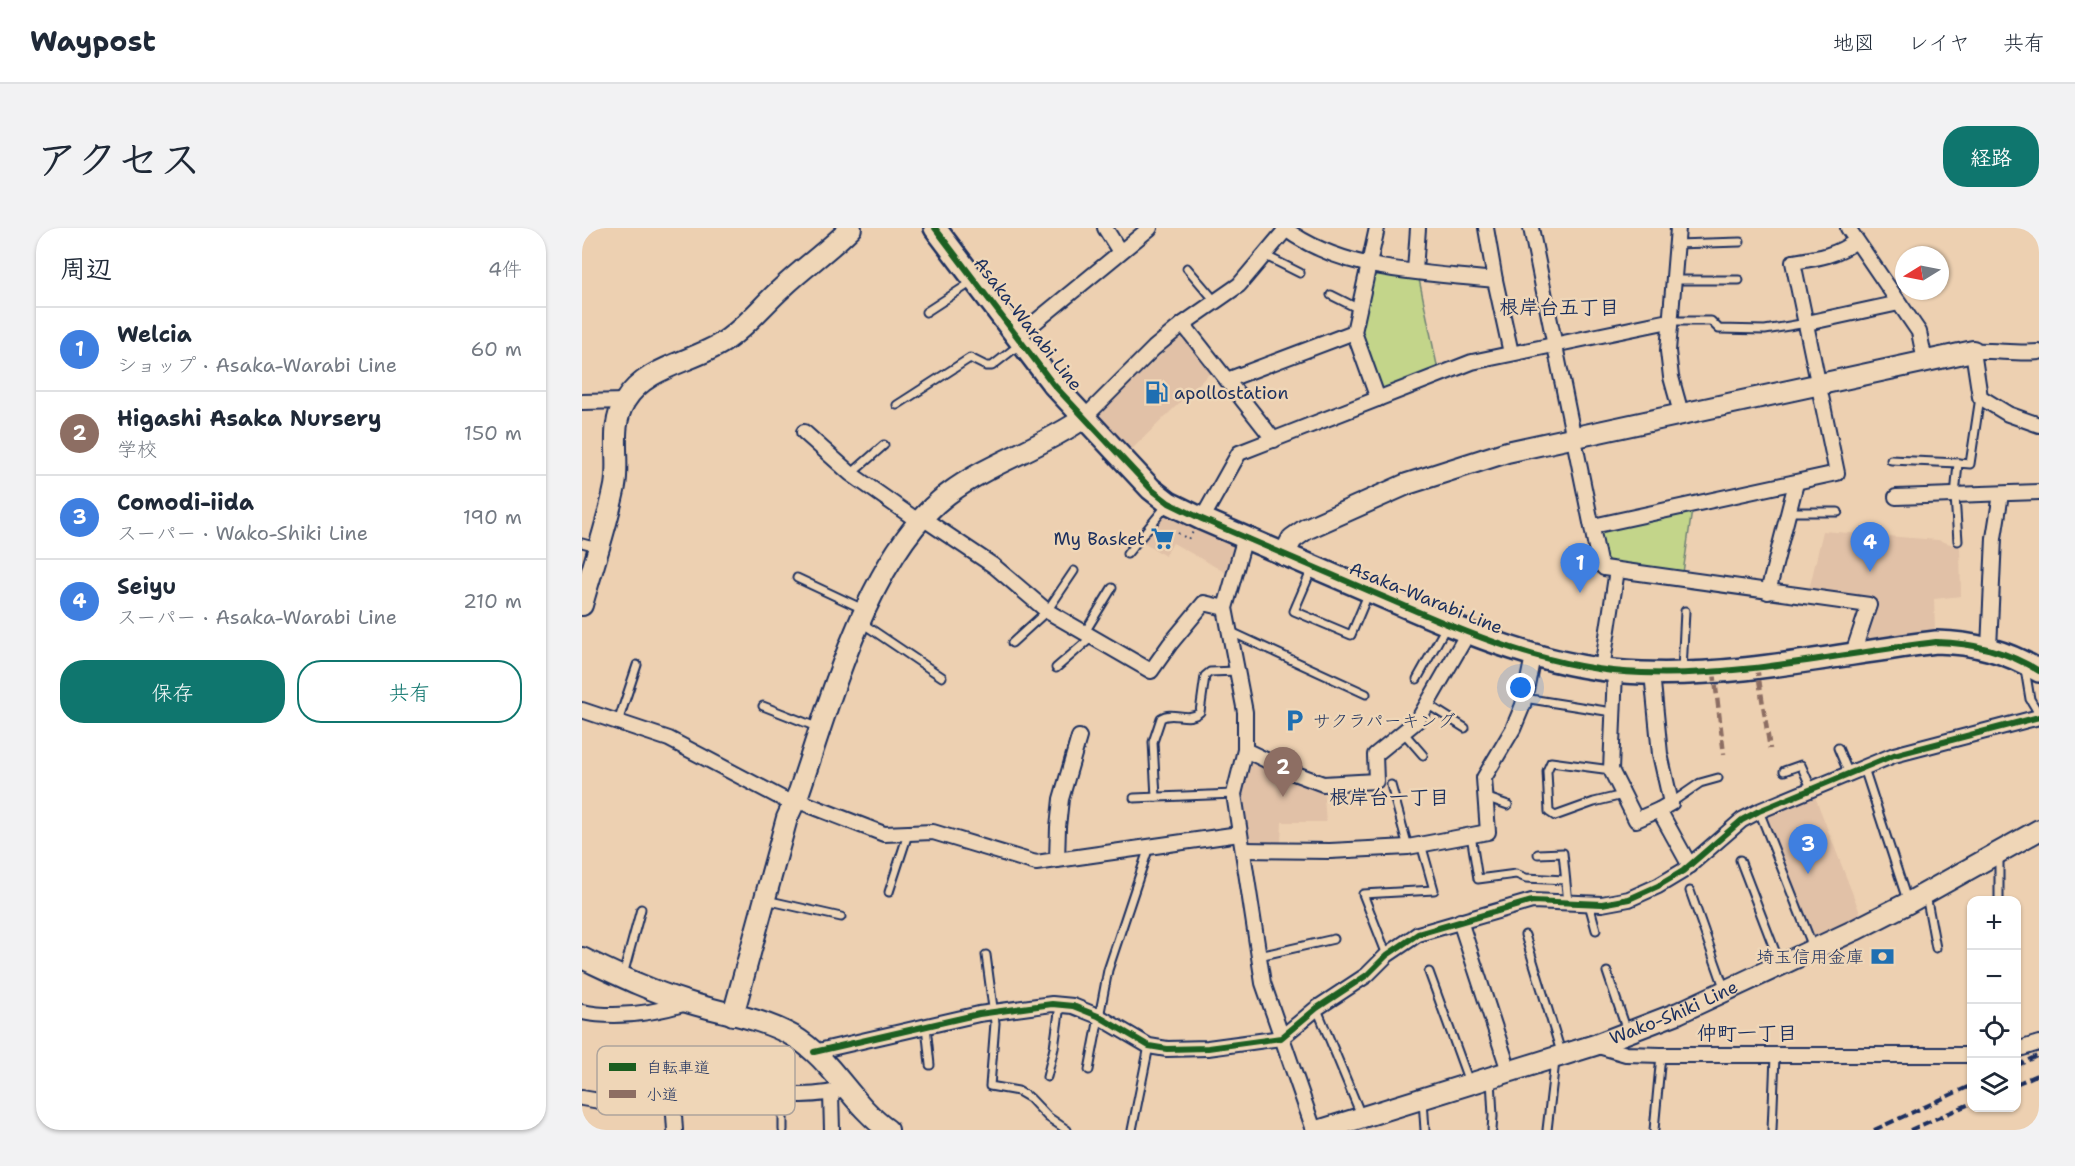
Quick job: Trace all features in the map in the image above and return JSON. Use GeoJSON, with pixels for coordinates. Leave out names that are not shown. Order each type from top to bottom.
{"type":"FeatureCollection","features":[{"type":"Feature","properties":{"kind":"main road","name":"Asaka-Warabi Line"},"geometry":{"type":"LineString","coordinates":[[935,228],[1053,384],[1142,480],[1169,503],[1448,625],[1533,656],[1608,670],[1652,673],[1720,672],[1936,642],[1989,648],[2031,667]]}},
{"type":"Feature","properties":{"kind":"street"},"geometry":{"type":"LineString","coordinates":[[583,595],[590,545],[615,487],[617,421],[625,401],[643,381],[651,376],[733,335],[747,324],[784,285],[851,228]]}},
{"type":"Feature","properties":{"kind":"street"},"geometry":{"type":"LineString","coordinates":[[1105,228],[1120,252]]}},
{"type":"Feature","properties":{"kind":"street"},"geometry":{"type":"LineString","coordinates":[[1019,340],[1150,228]]}},
{"type":"Feature","properties":{"kind":"street"},"geometry":{"type":"LineString","coordinates":[[733,1015],[787,818],[796,800],[862,616],[891,560],[920,519],[949,493],[969,480],[1038,446],[1084,418],[1154,348],[1183,324],[1239,285],[1286,228],[1325,252],[1368,266],[1495,280]]}},
{"type":"Feature","properties":{"kind":"street"},"geometry":{"type":"LineString","coordinates":[[1377,228],[1354,332],[1378,399]]}},
{"type":"Feature","properties":{"kind":"street"},"geometry":{"type":"LineString","coordinates":[[1415,271],[1418,228]]}},
{"type":"Feature","properties":{"kind":"street"},"geometry":{"type":"LineString","coordinates":[[1486,228],[1511,353]]}},
{"type":"Feature","properties":{"kind":"street"},"geometry":{"type":"LineString","coordinates":[[1531,228],[1599,561],[1604,568],[1869,605],[1853,653]]}},
{"type":"Feature","properties":{"kind":"street"},"geometry":{"type":"LineString","coordinates":[[1678,228],[1668,351],[1671,377],[1681,413]]}},
{"type":"Feature","properties":{"kind":"street"},"geometry":{"type":"LineString","coordinates":[[1848,228],[1919,332],[1925,361]]}},
{"type":"Feature","properties":{"kind":"street"},"geometry":{"type":"LineString","coordinates":[[1593,526],[1837,473],[1793,262],[1829,256],[1842,251],[1856,241]]}},
{"type":"Feature","properties":{"kind":"street"},"geometry":{"type":"LineString","coordinates":[[1806,323],[1899,303]]}},
{"type":"Feature","properties":{"kind":"street"},"geometry":{"type":"LineString","coordinates":[[1202,519],[1239,453],[1472,362],[1669,321]]}},
{"type":"Feature","properties":{"kind":"street"},"geometry":{"type":"LineString","coordinates":[[1183,324],[1274,441]]}},
{"type":"Feature","properties":{"kind":"street"},"geometry":{"type":"LineString","coordinates":[[1227,380],[1354,332]]}},
{"type":"Feature","properties":{"kind":"street"},"geometry":{"type":"LineString","coordinates":[[1284,555],[1292,539],[1306,529],[1382,494],[1478,460],[1574,436],[1973,351],[1990,350],[2022,354],[2039,352]]}},
{"type":"Feature","properties":{"kind":"street"},"geometry":{"type":"LineString","coordinates":[[1973,351],[1980,397],[2008,414],[2039,425]]}},
{"type":"Feature","properties":{"kind":"street"},"geometry":{"type":"LineString","coordinates":[[582,402],[625,401]]}},
{"type":"Feature","properties":{"kind":"street"},"geometry":{"type":"LineString","coordinates":[[804,432],[851,474],[994,566],[1047,611],[1151,671],[1204,603],[1225,608]]}},
{"type":"Feature","properties":{"kind":"street"},"geometry":{"type":"LineString","coordinates":[[1768,592],[1796,483]]}},
{"type":"Feature","properties":{"kind":"street"},"geometry":{"type":"LineString","coordinates":[[1896,497],[2039,492]]}},
{"type":"Feature","properties":{"kind":"street"},"geometry":{"type":"LineString","coordinates":[[1989,648],[1994,538],[2001,494]]}},
{"type":"Feature","properties":{"kind":"street"},"geometry":{"type":"LineString","coordinates":[[1245,537],[1225,608],[1245,711],[1245,750],[1234,794],[1263,983],[1314,1130]]}},
{"type":"Feature","properties":{"kind":"street"},"geometry":{"type":"LineString","coordinates":[[1617,570],[1608,670],[1612,712],[1611,770],[1636,820],[1665,806]]}},
{"type":"Feature","properties":{"kind":"street"},"geometry":{"type":"LineString","coordinates":[[1245,750],[1323,784],[1377,781],[1375,755],[1418,720],[1468,633]]}},
{"type":"Feature","properties":{"kind":"street"},"geometry":{"type":"LineString","coordinates":[[1243,850],[1330,851],[1414,846],[1488,832],[1484,778],[1513,729],[1524,698],[1533,656]]}},
{"type":"Feature","properties":{"kind":"street"},"geometry":{"type":"LineString","coordinates":[[1652,673],[1665,806],[1690,866]]}},
{"type":"Feature","properties":{"kind":"street"},"geometry":{"type":"LineString","coordinates":[[582,710],[669,739],[787,801],[796,800],[884,834],[933,832],[1036,863],[1239,834]]}},
{"type":"Feature","properties":{"kind":"street"},"geometry":{"type":"LineString","coordinates":[[814,1052],[993,1011],[1060,1005],[1073,1006],[1098,1016],[1149,1046],[1167,1049],[1208,1048],[1281,1038],[1317,1008],[1367,975],[1387,955],[1418,934],[1532,902],[1602,904],[1629,899],[1658,886],[1690,866],[1742,820],[1760,811],[1913,748],[2039,715]]}},
{"type":"Feature","properties":{"kind":"street"},"geometry":{"type":"LineString","coordinates":[[1058,860],[1061,799],[1079,737]]}},
{"type":"Feature","properties":{"kind":"street","name":"Wako-Shiki Line"},"geometry":{"type":"LineString","coordinates":[[1321,1130],[1351,1123],[1628,1033],[1725,992],[1814,950],[2037,834]]}},
{"type":"Feature","properties":{"kind":"street"},"geometry":{"type":"LineString","coordinates":[[1460,921],[1499,1074]]}},
{"type":"Feature","properties":{"kind":"street"},"geometry":{"type":"LineString","coordinates":[[582,958],[656,993],[771,1026],[792,1036],[814,1052],[839,1091],[888,1130]]}},
{"type":"Feature","properties":{"kind":"street"},"geometry":{"type":"LineString","coordinates":[[582,1012],[603,1016],[669,1008],[687,1003]]}},
{"type":"Feature","properties":{"kind":"street"},"geometry":{"type":"LineString","coordinates":[[2021,1048],[2039,1043]]}},
{"type":"Feature","properties":{"kind":"street"},"geometry":{"type":"LineString","coordinates":[[1595,1045],[1626,1054],[1661,1055],[1967,1055]]}},
{"type":"Feature","properties":{"kind":"street"},"geometry":{"type":"LineString","coordinates":[[795,1094],[839,1091]]}},
{"type":"Feature","properties":{"kind":"street"},"geometry":{"type":"LineString","coordinates":[[832,1130],[839,1091]]}},
{"type":"Feature","properties":{"kind":"street"},"geometry":{"type":"LineString","coordinates":[[582,1098],[597,1101]]}},
{"type":"Feature","properties":{"kind":"street"},"geometry":{"type":"LineString","coordinates":[[674,1115],[675,1130]]}},
{"type":"Feature","properties":{"kind":"lane"},"geometry":{"type":"LineString","coordinates":[[1676,244],[1740,242]]}},
{"type":"Feature","properties":{"kind":"lane"},"geometry":{"type":"LineString","coordinates":[[1264,255],[1300,273]]}},
{"type":"Feature","properties":{"kind":"lane"},"geometry":{"type":"LineString","coordinates":[[1188,268],[1216,302]]}},
{"type":"Feature","properties":{"kind":"lane"},"geometry":{"type":"LineString","coordinates":[[926,312],[975,280]]}},
{"type":"Feature","properties":{"kind":"lane"},"geometry":{"type":"LineString","coordinates":[[1673,280],[1738,280]]}},
{"type":"Feature","properties":{"kind":"lane"},"geometry":{"type":"LineString","coordinates":[[1331,295],[1359,309]]}},
{"type":"Feature","properties":{"kind":"lane"},"geometry":{"type":"LineString","coordinates":[[1669,321],[1711,321],[1719,329],[1765,330],[1806,323]]}},
{"type":"Feature","properties":{"kind":"lane"},"geometry":{"type":"LineString","coordinates":[[897,405],[970,358],[986,366],[992,366],[1019,340]]}},
{"type":"Feature","properties":{"kind":"lane"},"geometry":{"type":"LineString","coordinates":[[1891,460],[1970,464],[1980,397]]}},
{"type":"Feature","properties":{"kind":"lane"},"geometry":{"type":"LineString","coordinates":[[851,474],[885,446]]}},
{"type":"Feature","properties":{"kind":"lane"},"geometry":{"type":"LineString","coordinates":[[1958,463],[1955,496],[1958,541]]}},
{"type":"Feature","properties":{"kind":"lane"},"geometry":{"type":"LineString","coordinates":[[1127,554],[1169,503]]}},
{"type":"Feature","properties":{"kind":"lane"},"geometry":{"type":"LineString","coordinates":[[1788,512],[1838,512]]}},
{"type":"Feature","properties":{"kind":"lane"},"geometry":{"type":"LineString","coordinates":[[1312,567],[1294,611],[1352,635],[1370,591]]}},
{"type":"Feature","properties":{"kind":"lane"},"geometry":{"type":"LineString","coordinates":[[1012,643],[1047,611],[1074,571]]}},
{"type":"Feature","properties":{"kind":"lane"},"geometry":{"type":"LineString","coordinates":[[798,578],[862,616],[942,677]]}},
{"type":"Feature","properties":{"kind":"lane"},"geometry":{"type":"LineString","coordinates":[[1056,668],[1088,635],[1112,588]]}},
{"type":"Feature","properties":{"kind":"lane"},"geometry":{"type":"LineString","coordinates":[[1682,673],[1685,611]]}},
{"type":"Feature","properties":{"kind":"lane"},"geometry":{"type":"LineString","coordinates":[[1417,679],[1448,625]]}},
{"type":"Feature","properties":{"kind":"lane"},"geometry":{"type":"LineString","coordinates":[[1229,631],[1366,694]]}},
{"type":"Feature","properties":{"kind":"lane"},"geometry":{"type":"LineString","coordinates":[[618,722],[637,665]]}},
{"type":"Feature","properties":{"kind":"lane"},"geometry":{"type":"LineString","coordinates":[[2031,667],[2030,699],[2039,715]]}},
{"type":"Feature","properties":{"kind":"lane"},"geometry":{"type":"LineString","coordinates":[[1156,797],[1153,742],[1161,718],[1166,714],[1196,716],[1200,712],[1205,676],[1209,672],[1237,671]]}},
{"type":"Feature","properties":{"kind":"lane"},"geometry":{"type":"LineString","coordinates":[[1524,698],[1612,712]]}},
{"type":"Feature","properties":{"kind":"lane"},"geometry":{"type":"LineString","coordinates":[[1427,704],[1465,728]]}},
{"type":"Feature","properties":{"kind":"lane"},"geometry":{"type":"LineString","coordinates":[[763,706],[821,729]]}},
{"type":"Feature","properties":{"kind":"lane"},"geometry":{"type":"LineString","coordinates":[[1403,732],[1423,755]]}},
{"type":"Feature","properties":{"kind":"lane"},"geometry":{"type":"LineString","coordinates":[[1838,748],[1849,774]]}},
{"type":"Feature","properties":{"kind":"lane"},"geometry":{"type":"LineString","coordinates":[[1611,770],[1551,762],[1547,771],[1549,812],[1555,816],[1594,802],[1623,795]]}},
{"type":"Feature","properties":{"kind":"lane"},"geometry":{"type":"LineString","coordinates":[[1784,771],[1801,765],[1812,790]]}},
{"type":"Feature","properties":{"kind":"lane"},"geometry":{"type":"LineString","coordinates":[[1864,768],[1908,903]]}},
{"type":"Feature","properties":{"kind":"lane"},"geometry":{"type":"LineString","coordinates":[[1665,806],[1700,783],[1718,778]]}},
{"type":"Feature","properties":{"kind":"lane"},"geometry":{"type":"LineString","coordinates":[[1387,955],[1363,894],[1434,890],[1414,846],[1391,784]]}},
{"type":"Feature","properties":{"kind":"lane"},"geometry":{"type":"LineString","coordinates":[[1134,798],[1234,794]]}},
{"type":"Feature","properties":{"kind":"lane"},"geometry":{"type":"LineString","coordinates":[[1485,797],[1508,805]]}},
{"type":"Feature","properties":{"kind":"lane"},"geometry":{"type":"LineString","coordinates":[[1760,811],[1814,950]]}},
{"type":"Feature","properties":{"kind":"lane"},"geometry":{"type":"LineString","coordinates":[[890,892],[908,834]]}},
{"type":"Feature","properties":{"kind":"lane"},"geometry":{"type":"LineString","coordinates":[[1472,835],[1478,879],[1516,874],[1526,878],[1565,880]]}},
{"type":"Feature","properties":{"kind":"lane"},"geometry":{"type":"LineString","coordinates":[[1089,1070],[1108,970],[1149,847]]}},
{"type":"Feature","properties":{"kind":"lane"},"geometry":{"type":"LineString","coordinates":[[1999,852],[1999,896]]}},
{"type":"Feature","properties":{"kind":"lane"},"geometry":{"type":"LineString","coordinates":[[1538,854],[1563,853],[1568,903]]}},
{"type":"Feature","properties":{"kind":"lane"},"geometry":{"type":"LineString","coordinates":[[1740,860],[1781,966]]}},
{"type":"Feature","properties":{"kind":"lane"},"geometry":{"type":"LineString","coordinates":[[1690,891],[1725,992]]}},
{"type":"Feature","properties":{"kind":"lane"},"geometry":{"type":"LineString","coordinates":[[1926,893],[1936,948]]}},
{"type":"Feature","properties":{"kind":"lane"},"geometry":{"type":"LineString","coordinates":[[764,899],[841,917]]}},
{"type":"Feature","properties":{"kind":"lane"},"geometry":{"type":"LineString","coordinates":[[1589,903],[1596,930]]}},
{"type":"Feature","properties":{"kind":"lane"},"geometry":{"type":"LineString","coordinates":[[622,977],[641,909]]}},
{"type":"Feature","properties":{"kind":"lane"},"geometry":{"type":"LineString","coordinates":[[1525,935],[1558,1056],[1547,1130]]}},
{"type":"Feature","properties":{"kind":"lane"},"geometry":{"type":"LineString","coordinates":[[1259,956],[1334,939]]}},
{"type":"Feature","properties":{"kind":"lane"},"geometry":{"type":"LineString","coordinates":[[986,955],[995,1023],[990,1086],[1018,1092],[1030,1098],[1048,1117],[1066,1130]]}},
{"type":"Feature","properties":{"kind":"lane"},"geometry":{"type":"LineString","coordinates":[[1429,972],[1469,1084]]}},
{"type":"Feature","properties":{"kind":"lane"},"geometry":{"type":"LineString","coordinates":[[1607,972],[1628,1033]]}},
{"type":"Feature","properties":{"kind":"lane"},"geometry":{"type":"LineString","coordinates":[[1047,1077],[1060,1005]]}},
{"type":"Feature","properties":{"kind":"lane"},"geometry":{"type":"LineString","coordinates":[[1317,1008],[1351,1123]]}},
{"type":"Feature","properties":{"kind":"lane"},"geometry":{"type":"LineString","coordinates":[[926,1026],[930,1065]]}},
{"type":"Feature","properties":{"kind":"lane"},"geometry":{"type":"LineString","coordinates":[[1132,1130],[1149,1046]]}},
{"type":"Feature","properties":{"kind":"lane"},"geometry":{"type":"LineString","coordinates":[[1654,1130],[1661,1055]]}},
{"type":"Feature","properties":{"kind":"lane"},"geometry":{"type":"LineString","coordinates":[[1772,1130],[1775,1056]]}},
{"type":"Feature","properties":{"kind":"lane"},"geometry":{"type":"LineString","coordinates":[[1492,1130],[1499,1074]]}},
{"type":"Feature","properties":{"kind":"lane"},"geometry":{"type":"LineString","coordinates":[[1423,1098],[1425,1130]]}},
{"type":"Feature","properties":{"kind":"path"},"geometry":{"type":"LineString","coordinates":[[1178,533],[1188,539]]}},
{"type":"Feature","properties":{"kind":"shaded area","name":"apollostation"},"geometry":{"type":"Polygon","coordinates":[[[1180,338],[1185,338],[1211,372],[1130,451],[1100,420],[1100,414],[1180,338]]]}},
{"type":"Feature","properties":{"kind":"shaded area"},"geometry":{"type":"Polygon","coordinates":[[[1168,512],[1233,543],[1236,548],[1228,574],[1173,543],[1165,556],[1142,541],[1168,512]]]}},
{"type":"Feature","properties":{"kind":"shaded area"},"geometry":{"type":"Polygon","coordinates":[[[1823,531],[1938,540],[1960,547],[1961,596],[1934,599],[1935,630],[1863,639],[1873,600],[1808,594],[1823,531]]]}},
{"type":"Feature","properties":{"kind":"shaded area"},"geometry":{"type":"Polygon","coordinates":[[[1247,755],[1323,786],[1326,822],[1282,822],[1281,843],[1246,843],[1240,808],[1247,755]]]}},
{"type":"Feature","properties":{"kind":"shaded area"},"geometry":{"type":"Polygon","coordinates":[[[1814,794],[1862,918],[1811,938],[1763,815],[1814,794]]]}},
{"type":"Feature","properties":{"kind":"green space"},"geometry":{"type":"Polygon","coordinates":[[[1373,273],[1419,279],[1438,370],[1386,390],[1380,388],[1358,332],[1373,273]]]}},
{"type":"Feature","properties":{"kind":"green space"},"geometry":{"type":"Polygon","coordinates":[[[1692,510],[1683,573],[1609,562],[1604,558],[1600,534],[1603,530],[1692,510]]]}},
{"type":"Feature","properties":{"kind":"railway"},"geometry":{"type":"LineString","coordinates":[[2021,1064],[2039,1055]]}},
{"type":"Feature","properties":{"kind":"railway"},"geometry":{"type":"LineString","coordinates":[[2021,1082],[2039,1074]]}},
{"type":"Feature","properties":{"kind":"railway"},"geometry":{"type":"LineString","coordinates":[[1874,1130],[1967,1087]]}},
{"type":"Feature","properties":{"kind":"railway"},"geometry":{"type":"LineString","coordinates":[[1910,1130],[1967,1105]]}},
{"type":"Feature","properties":{"kind":"marked path"},"geometry":{"type":"LineString","coordinates":[[1757,667],[1770,749]]}},
{"type":"Feature","properties":{"kind":"marked path"},"geometry":{"type":"LineString","coordinates":[[1714,672],[1724,754]]}},
{"type":"Feature","properties":{"kind":"cycle path"},"geometry":{"type":"LineString","coordinates":[[935,228],[1053,384],[1151,489],[1169,503],[1479,637],[1575,665],[1642,673],[1716,672],[1789,664],[1936,642],[1989,649],[2014,658],[2039,671]]}},
{"type":"Feature","properties":{"kind":"cycle path"},"geometry":{"type":"LineString","coordinates":[[814,1052],[979,1014],[1052,1004],[1073,1006],[1098,1016],[1149,1046],[1167,1049],[1208,1048],[1281,1038],[1317,1008],[1367,975],[1387,955],[1418,934],[1532,901],[1602,904],[1629,899],[1658,886],[1683,871],[1742,820],[1759,811],[1894,755],[2039,717]]}},
{"type":"Feature","properties":{"kind":"place","name":"apollostation"},"geometry":{"type":"Point","coordinates":[1156,393]}},
{"type":"Feature","properties":{"kind":"place","name":"My Basket"},"geometry":{"type":"Point","coordinates":[1163,539]}},
{"type":"Feature","properties":{"kind":"place","name":"Seiyu"},"geometry":{"type":"Point","coordinates":[1870,572]}},
{"type":"Feature","properties":{"kind":"place","name":"Welcia"},"geometry":{"type":"Point","coordinates":[1580,593]}},
{"type":"Feature","properties":{"kind":"place","name":"サクラパーキング"},"geometry":{"type":"Point","coordinates":[1295,721]}},
{"type":"Feature","properties":{"kind":"place","name":"Higashi Asaka Nursery"},"geometry":{"type":"Point","coordinates":[1283,797]}},
{"type":"Feature","properties":{"kind":"place","name":"Comodi-iida"},"geometry":{"type":"Point","coordinates":[1808,874]}},
{"type":"Feature","properties":{"kind":"place","name":"埼玉信用金庫"},"geometry":{"type":"Point","coordinates":[1882,957]}},
{"type":"Feature","properties":{"kind":"district","name":"根岸台五丁目"},"geometry":{"type":"Point","coordinates":[1559,307]}},
{"type":"Feature","properties":{"kind":"district","name":"根岸台一丁目"},"geometry":{"type":"Point","coordinates":[1389,797]}},
{"type":"Feature","properties":{"kind":"district","name":"仲町一丁目"},"geometry":{"type":"Point","coordinates":[1747,1033]}}]}
